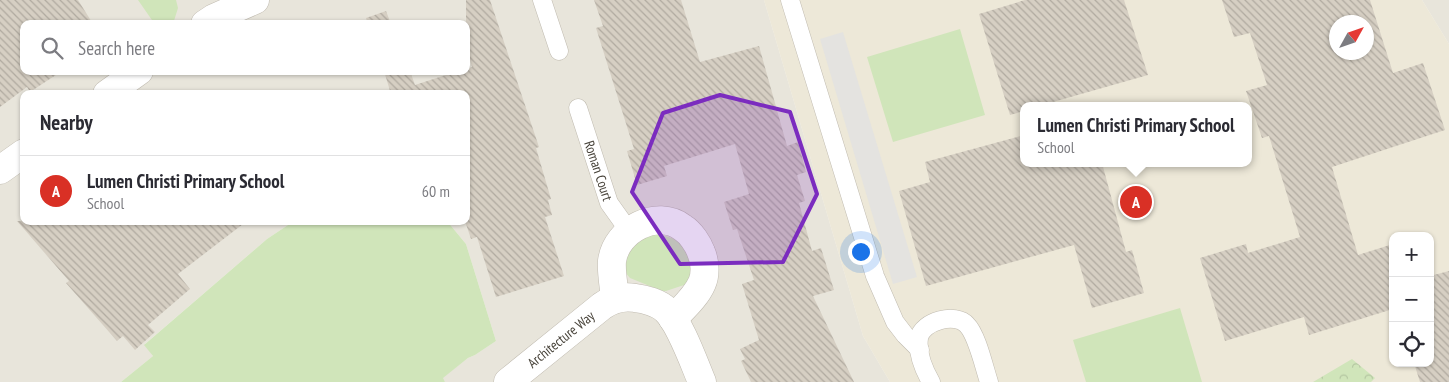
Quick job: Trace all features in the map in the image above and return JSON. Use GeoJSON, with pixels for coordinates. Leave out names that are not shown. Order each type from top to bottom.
{"type":"FeatureCollection","features":[{"type":"Feature","properties":{"kind":"street"},"geometry":{"type":"LineString","coordinates":[[211,20],[255,0]]}},
{"type":"Feature","properties":{"kind":"street"},"geometry":{"type":"LineString","coordinates":[[112,90],[133,75]]}},
{"type":"Feature","properties":{"kind":"street"},"geometry":{"type":"LineString","coordinates":[[0,170],[20,156]]}},
{"type":"Feature","properties":{"kind":"street"},"geometry":{"type":"LineString","coordinates":[[615,299],[612,259],[617,245],[628,230],[642,224],[659,221],[672,223],[683,227],[699,246],[704,268],[702,282],[689,302],[673,318]]}},
{"type":"Feature","properties":{"kind":"street","name":"Architecture Way"},"geometry":{"type":"LineString","coordinates":[[508,382],[602,306],[615,299],[629,297],[642,298],[666,309],[673,318],[702,382]]}},
{"type":"Feature","properties":{"kind":"lane"},"geometry":{"type":"LineString","coordinates":[[542,0],[559,51]]}},
{"type":"Feature","properties":{"kind":"lane"},"geometry":{"type":"LineString","coordinates":[[790,0],[802,41],[814,72],[875,276],[895,322],[920,350]]}},
{"type":"Feature","properties":{"kind":"lane","name":"Roman Court"},"geometry":{"type":"LineString","coordinates":[[578,108],[608,203],[628,230]]}},
{"type":"Feature","properties":{"kind":"lane"},"geometry":{"type":"LineString","coordinates":[[931,382],[926,374],[919,337],[930,324],[952,318],[967,324],[973,335],[989,382]]}},
{"type":"Feature","properties":{"kind":"highlighted area"},"geometry":{"type":"Polygon","coordinates":[[[720,95],[790,112],[817,194],[783,262],[680,264],[632,192],[663,113],[720,95]]]}},
{"type":"Feature","properties":{"kind":"shaded area"},"geometry":{"type":"Polygon","coordinates":[[[0,0],[764,0],[863,336],[890,382],[445,382],[442,378],[468,358],[496,341],[466,244],[450,225],[470,225],[470,90],[20,90],[20,225],[288,225],[267,239],[145,344],[153,356],[121,382],[0,382],[0,0]]]}},
{"type":"Feature","properties":{"kind":"shaded area"},"geometry":{"type":"Polygon","coordinates":[[[764,0],[1422,0],[1449,44],[1449,382],[890,382],[863,336],[764,0]]]}},
{"type":"Feature","properties":{"kind":"shaded area"},"geometry":{"type":"Polygon","coordinates":[[[1422,0],[1449,0],[1449,44],[1422,0]]]}},
{"type":"Feature","properties":{"kind":"shaded area"},"geometry":{"type":"Polygon","coordinates":[[[843,32],[917,277],[893,284],[820,39],[843,32]]]}},
{"type":"Feature","properties":{"kind":"green space"},"geometry":{"type":"Polygon","coordinates":[[[138,0],[176,0],[178,8],[174,20],[152,20],[138,0]]]}},
{"type":"Feature","properties":{"kind":"green space"},"geometry":{"type":"Polygon","coordinates":[[[960,29],[985,115],[893,142],[867,57],[960,29]]]}},
{"type":"Feature","properties":{"kind":"green space"},"geometry":{"type":"Polygon","coordinates":[[[288,225],[450,225],[466,244],[496,341],[468,358],[443,378],[445,382],[121,382],[153,356],[144,345],[267,239],[288,225]]]}},
{"type":"Feature","properties":{"kind":"green space"},"geometry":{"type":"Polygon","coordinates":[[[653,234],[672,238],[686,249],[692,265],[687,284],[662,291],[630,278],[624,271],[625,253],[629,246],[653,234]]]}},
{"type":"Feature","properties":{"kind":"green space"},"geometry":{"type":"Polygon","coordinates":[[[1180,308],[1202,382],[1086,382],[1073,340],[1180,308]]]}},
{"type":"Feature","properties":{"kind":"green space"},"geometry":{"type":"Polygon","coordinates":[[[1352,359],[1375,378],[1371,382],[1313,382],[1352,359]]]}},
{"type":"Feature","properties":{"kind":"building"},"geometry":{"type":"Polygon","coordinates":[[[0,0],[78,0],[90,20],[20,20],[20,75],[56,75],[33,90],[29,90],[27,87],[20,90],[20,92],[0,107],[0,0]]]}},
{"type":"Feature","properties":{"kind":"building"},"geometry":{"type":"Polygon","coordinates":[[[466,0],[490,0],[539,147],[536,148],[551,199],[548,200],[552,215],[545,217],[564,276],[496,297],[477,237],[471,239],[466,225],[470,225],[470,90],[390,90],[385,75],[411,75],[415,85],[446,75],[470,75],[470,68],[472,67],[470,60],[470,20],[466,20],[466,0]]]}},
{"type":"Feature","properties":{"kind":"building"},"geometry":{"type":"Polygon","coordinates":[[[594,0],[681,0],[700,62],[759,46],[787,146],[798,142],[806,172],[797,175],[805,201],[799,203],[812,251],[821,248],[834,290],[813,296],[854,382],[751,382],[741,361],[745,359],[740,349],[759,340],[742,284],[754,280],[737,229],[733,230],[724,202],[749,194],[735,144],[664,166],[667,176],[637,185],[627,151],[634,149],[596,28],[603,26],[594,0]]]}},
{"type":"Feature","properties":{"kind":"building"},"geometry":{"type":"Polygon","coordinates":[[[1025,0],[1124,0],[1148,75],[1053,102],[1020,102],[1020,112],[1010,115],[979,14],[1025,0]]]}},
{"type":"Feature","properties":{"kind":"building"},"geometry":{"type":"Polygon","coordinates":[[[1222,0],[1370,0],[1393,73],[1423,63],[1445,130],[1332,167],[1358,255],[1389,245],[1389,310],[1309,335],[1304,317],[1225,341],[1200,258],[1246,244],[1248,253],[1300,237],[1269,136],[1262,138],[1252,109],[1252,102],[1250,102],[1246,91],[1267,85],[1250,33],[1234,37],[1222,0]]]}},
{"type":"Feature","properties":{"kind":"building"},"geometry":{"type":"Polygon","coordinates":[[[386,11],[389,20],[367,20],[366,18],[386,11]]]}},
{"type":"Feature","properties":{"kind":"building"},"geometry":{"type":"Polygon","coordinates":[[[1020,136],[1020,167],[1103,167],[1126,252],[1132,250],[1144,293],[1092,308],[1074,245],[926,286],[899,191],[930,182],[925,162],[1020,136]]]}},
{"type":"Feature","properties":{"kind":"building"},"geometry":{"type":"Polygon","coordinates":[[[20,225],[242,225],[178,274],[190,289],[148,325],[155,332],[135,350],[123,336],[117,341],[66,283],[69,281],[20,225]]]}},
{"type":"Feature","properties":{"kind":"building"},"geometry":{"type":"Polygon","coordinates":[[[1449,271],[1449,382],[1420,382],[1415,367],[1434,367],[1434,275],[1449,271]]]}},
{"type":"Feature","properties":{"kind":"place","name":"Lumen Christi Primary School"},"geometry":{"type":"Point","coordinates":[1136,202]}}]}
